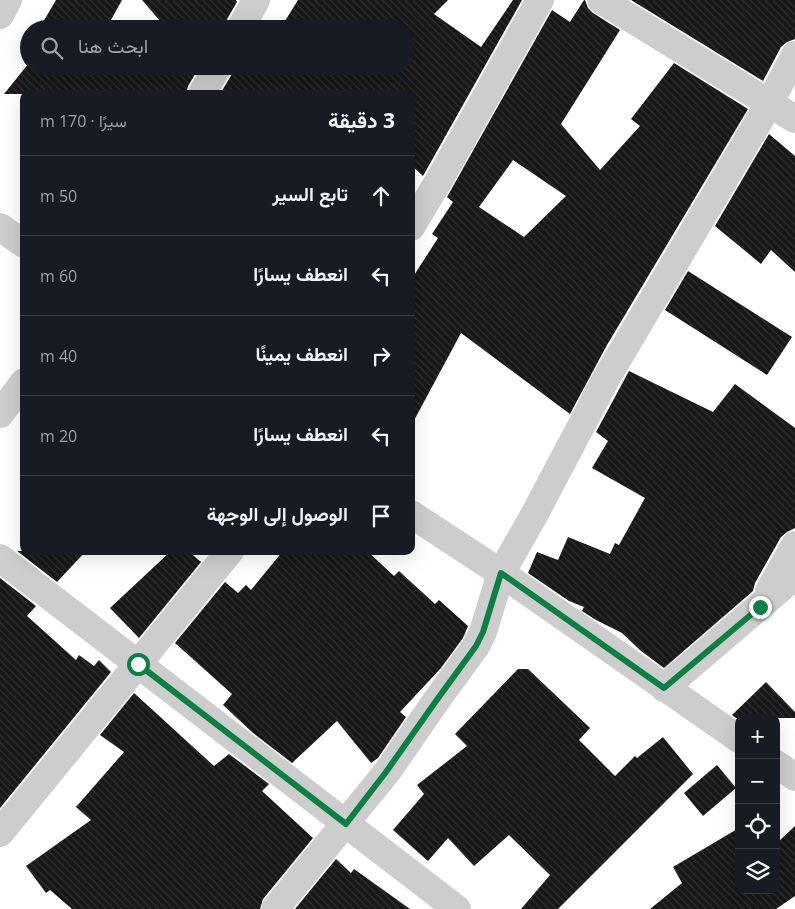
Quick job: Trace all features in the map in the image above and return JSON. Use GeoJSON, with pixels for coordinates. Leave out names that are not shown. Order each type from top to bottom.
{"type":"FeatureCollection","features":[{"type":"Feature","properties":{"kind":"street"},"geometry":{"type":"LineString","coordinates":[[0,14],[8,0]]}},
{"type":"Feature","properties":{"kind":"street"},"geometry":{"type":"LineString","coordinates":[[245,20],[256,0]]}},
{"type":"Feature","properties":{"kind":"street"},"geometry":{"type":"LineString","coordinates":[[415,219],[540,0]]}},
{"type":"Feature","properties":{"kind":"street"},"geometry":{"type":"LineString","coordinates":[[601,0],[795,119]]}},
{"type":"Feature","properties":{"kind":"street"},"geometry":{"type":"LineString","coordinates":[[275,909],[346,824],[386,772],[476,646],[483,632],[501,573],[533,517],[607,377],[769,104],[795,55]]}},
{"type":"Feature","properties":{"kind":"street"},"geometry":{"type":"LineString","coordinates":[[204,90],[213,75]]}},
{"type":"Feature","properties":{"kind":"street"},"geometry":{"type":"LineString","coordinates":[[0,227],[20,241]]}},
{"type":"Feature","properties":{"kind":"street"},"geometry":{"type":"LineString","coordinates":[[0,414],[20,387]]}},
{"type":"Feature","properties":{"kind":"street"},"geometry":{"type":"LineString","coordinates":[[415,517],[501,573],[735,736]]}},
{"type":"Feature","properties":{"kind":"street"},"geometry":{"type":"LineString","coordinates":[[760,607],[795,545]]}},
{"type":"Feature","properties":{"kind":"street"},"geometry":{"type":"LineString","coordinates":[[0,833],[227,555]]}},
{"type":"Feature","properties":{"kind":"street"},"geometry":{"type":"LineString","coordinates":[[0,558],[456,909]]}},
{"type":"Feature","properties":{"kind":"street"},"geometry":{"type":"LineString","coordinates":[[664,688],[795,576]]}},
{"type":"Feature","properties":{"kind":"street"},"geometry":{"type":"LineString","coordinates":[[780,767],[795,777]]}},
{"type":"Feature","properties":{"kind":"building"},"geometry":{"type":"Polygon","coordinates":[[[56,0],[122,0],[111,20],[44,20],[56,0]]]}},
{"type":"Feature","properties":{"kind":"building"},"geometry":{"type":"Polygon","coordinates":[[[142,0],[236,0],[237,2],[227,20],[159,20],[142,0]]]}},
{"type":"Feature","properties":{"kind":"building"},"geometry":{"type":"Polygon","coordinates":[[[298,0],[448,0],[434,14],[481,47],[513,0],[522,0],[423,176],[415,169],[415,90],[222,90],[231,75],[415,75],[415,20],[286,20],[298,0]]]}},
{"type":"Feature","properties":{"kind":"building"},"geometry":{"type":"Polygon","coordinates":[[[585,0],[588,8],[593,13],[620,30],[561,124],[600,170],[640,126],[631,119],[674,63],[748,109],[607,345],[570,414],[461,333],[415,419],[415,274],[438,238],[432,234],[453,202],[447,197],[552,10],[570,22],[585,0]],[[513,160],[479,207],[524,237],[566,196],[513,160]]]}},
{"type":"Feature","properties":{"kind":"building"},"geometry":{"type":"Polygon","coordinates":[[[631,0],[795,0],[795,39],[781,47],[763,81],[631,0]]]}},
{"type":"Feature","properties":{"kind":"building"},"geometry":{"type":"Polygon","coordinates":[[[20,74],[195,75],[187,90],[20,90],[20,94],[4,94],[20,74]]]}},
{"type":"Feature","properties":{"kind":"building"},"geometry":{"type":"Polygon","coordinates":[[[769,134],[795,156],[795,272],[771,250],[761,264],[715,226],[769,134]]]}},
{"type":"Feature","properties":{"kind":"building"},"geometry":{"type":"Polygon","coordinates":[[[688,271],[792,337],[767,375],[665,310],[688,271]]]}},
{"type":"Feature","properties":{"kind":"building"},"geometry":{"type":"Polygon","coordinates":[[[629,371],[713,412],[735,384],[795,428],[795,528],[781,537],[755,583],[753,591],[664,668],[641,651],[622,633],[596,620],[582,611],[584,607],[569,601],[528,573],[537,552],[558,560],[568,537],[610,554],[615,543],[619,545],[645,498],[592,468],[608,441],[596,432],[629,371]]]}},
{"type":"Feature","properties":{"kind":"building"},"geometry":{"type":"Polygon","coordinates":[[[22,555],[82,555],[57,582],[22,555]]]}},
{"type":"Feature","properties":{"kind":"building"},"geometry":{"type":"Polygon","coordinates":[[[167,555],[193,555],[201,562],[139,638],[110,608],[167,555]]]}},
{"type":"Feature","properties":{"kind":"building"},"geometry":{"type":"Polygon","coordinates":[[[280,555],[371,555],[394,576],[399,571],[435,604],[439,600],[468,626],[463,638],[441,668],[400,712],[406,717],[378,758],[371,763],[337,721],[292,763],[253,733],[223,705],[232,694],[175,643],[225,582],[238,593],[246,585],[251,590],[280,555]]]}},
{"type":"Feature","properties":{"kind":"building"},"geometry":{"type":"Polygon","coordinates":[[[0,578],[36,606],[27,616],[76,660],[79,655],[94,666],[99,660],[111,672],[0,808],[0,578]]]}},
{"type":"Feature","properties":{"kind":"building"},"geometry":{"type":"Polygon","coordinates":[[[518,669],[528,669],[590,728],[579,740],[615,776],[635,756],[637,758],[663,737],[693,774],[558,909],[521,909],[550,875],[509,835],[474,866],[448,838],[428,861],[393,830],[424,794],[417,785],[467,746],[455,734],[518,669]]]}},
{"type":"Feature","properties":{"kind":"building"},"geometry":{"type":"Polygon","coordinates":[[[766,682],[795,712],[795,718],[780,718],[780,714],[735,714],[735,717],[732,715],[766,682]]]}},
{"type":"Feature","properties":{"kind":"building"},"geometry":{"type":"Polygon","coordinates":[[[134,693],[214,766],[229,754],[269,784],[262,791],[313,838],[263,899],[260,909],[72,909],[50,890],[46,893],[26,866],[91,820],[76,807],[124,752],[100,735],[134,693]]]}},
{"type":"Feature","properties":{"kind":"building"},"geometry":{"type":"Polygon","coordinates":[[[717,765],[735,787],[735,789],[703,816],[684,793],[717,765]]]}},
{"type":"Feature","properties":{"kind":"building"},"geometry":{"type":"Polygon","coordinates":[[[795,826],[795,896],[776,909],[650,909],[682,883],[673,867],[735,830],[735,894],[780,894],[780,840],[795,826]]]}},
{"type":"Feature","properties":{"kind":"building"},"geometry":{"type":"Polygon","coordinates":[[[336,859],[351,873],[354,869],[410,909],[295,909],[336,859]]]}},
{"type":"Feature","properties":{"kind":"route"},"geometry":{"type":"LineString","coordinates":[[138,664],[346,824],[386,772],[476,646],[483,632],[501,573],[664,688],[760,607]]}}]}
